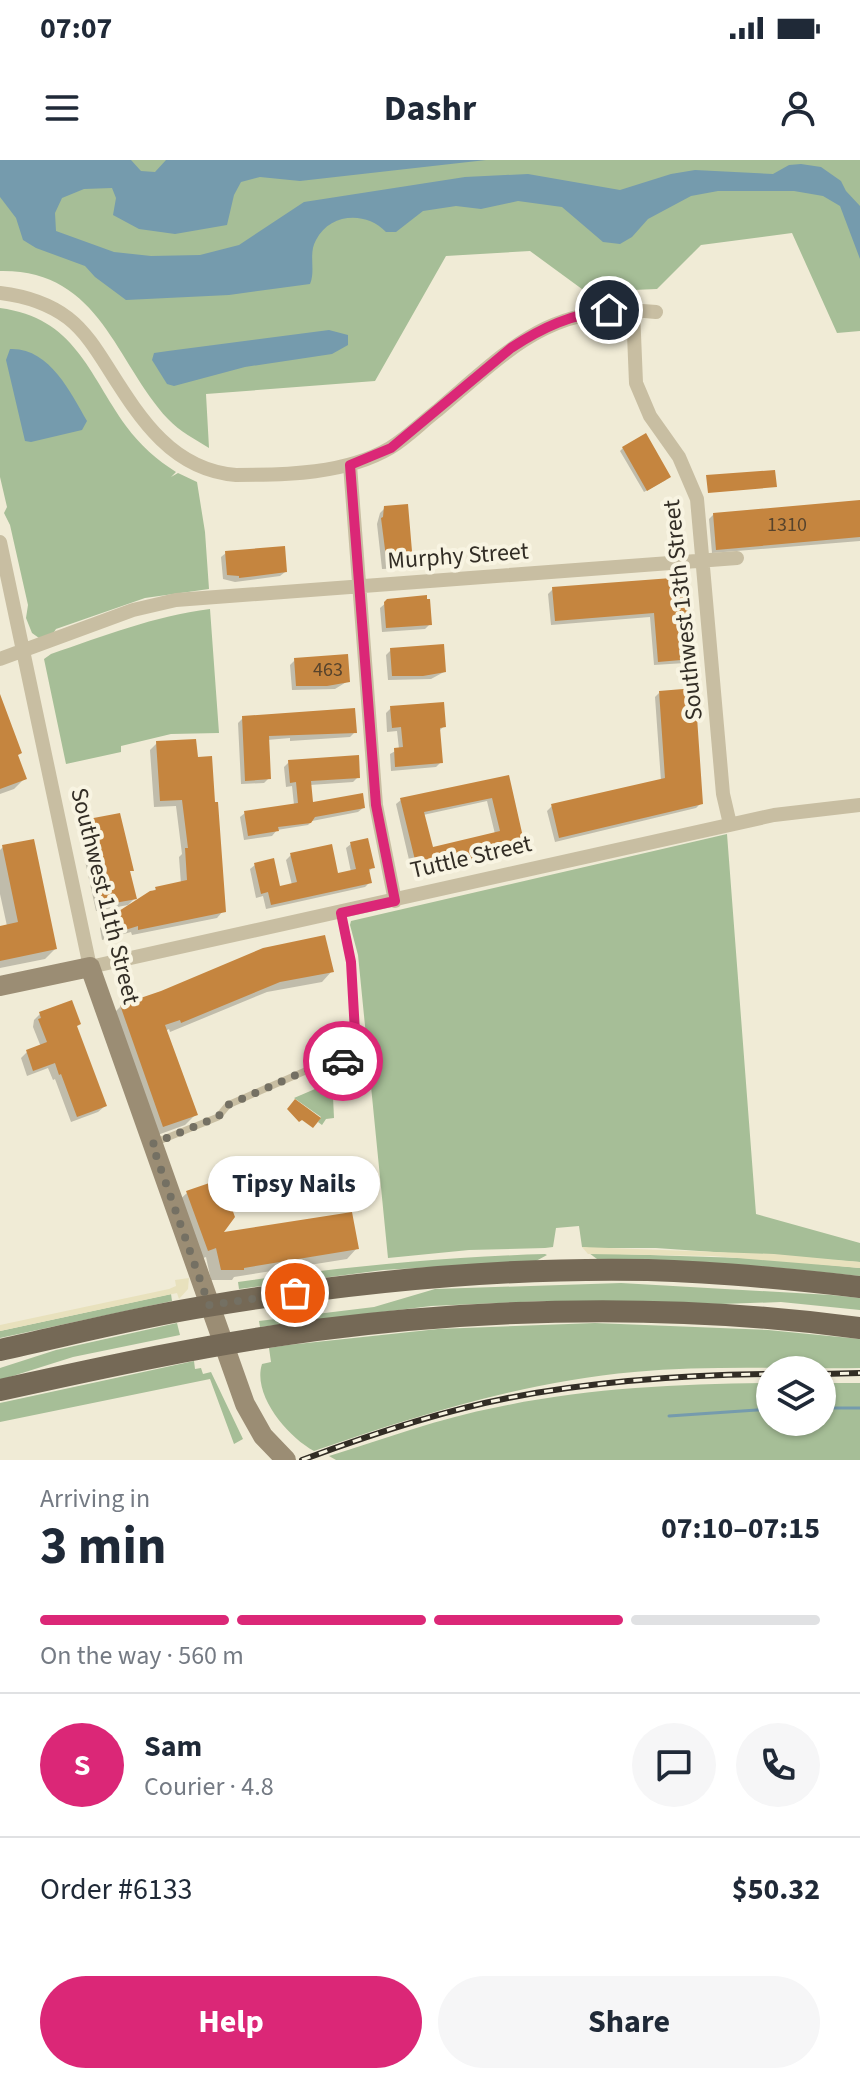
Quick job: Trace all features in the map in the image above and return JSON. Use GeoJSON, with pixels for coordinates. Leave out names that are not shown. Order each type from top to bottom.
{"type":"FeatureCollection","features":[{"type":"Feature","properties":{"kind":"main road"},"geometry":{"type":"LineString","coordinates":[[0,1360],[11,1348],[209,1305],[365,1284],[501,1273],[648,1270],[860,1287]]}},
{"type":"Feature","properties":{"kind":"main road"},"geometry":{"type":"LineString","coordinates":[[0,1390],[222,1344],[359,1325],[515,1313],[657,1313],[761,1318],[860,1328]]}},
{"type":"Feature","properties":{"kind":"street"},"geometry":{"type":"LineString","coordinates":[[0,293],[35,300],[70,319],[98,351],[139,418],[163,444],[198,466],[222,474],[249,475],[350,465],[391,448],[511,348],[546,327],[590,312],[656,312]]}},
{"type":"Feature","properties":{"kind":"street","name":"Southwest 13th Street"},"geometry":{"type":"LineString","coordinates":[[633,310],[636,383],[650,416],[689,476],[697,499],[723,794],[730,824]]}},
{"type":"Feature","properties":{"kind":"street"},"geometry":{"type":"LineString","coordinates":[[350,465],[376,813],[395,901]]}},
{"type":"Feature","properties":{"kind":"street","name":"Southwest 11th Street"},"geometry":{"type":"LineString","coordinates":[[0,542],[90,967],[222,1344],[254,1422],[286,1460]]}},
{"type":"Feature","properties":{"kind":"street","name":"Murphy Street"},"geometry":{"type":"LineString","coordinates":[[0,659],[133,610],[176,600],[737,558]]}},
{"type":"Feature","properties":{"kind":"street","name":"Tuttle Street"},"geometry":{"type":"LineString","coordinates":[[0,986],[341,913],[730,824],[792,811],[860,805]]}},
{"type":"Feature","properties":{"kind":"lane"},"geometry":{"type":"LineString","coordinates":[[152,1144],[218,1117],[228,1105],[328,1061],[338,1063],[346,1060],[356,1050],[351,962],[341,913]]}},
{"type":"Feature","properties":{"kind":"green space"},"geometry":{"type":"Polygon","coordinates":[[[0,160],[860,160],[860,331],[837,333],[792,233],[701,245],[657,289],[586,292],[530,251],[446,256],[375,381],[206,394],[209,448],[168,419],[102,323],[83,302],[61,285],[34,274],[0,271],[0,160]]]}},
{"type":"Feature","properties":{"kind":"green space"},"geometry":{"type":"Polygon","coordinates":[[[0,308],[46,323],[63,336],[89,368],[131,433],[149,452],[176,472],[171,477],[178,473],[197,482],[209,589],[145,598],[56,629],[52,635],[39,638],[32,633],[26,618],[28,605],[10,525],[4,513],[7,507],[0,477],[0,308]]]}},
{"type":"Feature","properties":{"kind":"green space"},"geometry":{"type":"Polygon","coordinates":[[[210,609],[219,733],[171,734],[121,746],[121,752],[66,764],[44,659],[129,627],[210,609]]]}},
{"type":"Feature","properties":{"kind":"green space"},"geometry":{"type":"Polygon","coordinates":[[[727,834],[756,1214],[860,1243],[860,1262],[656,1248],[589,1248],[582,1247],[579,1226],[556,1228],[553,1247],[469,1250],[388,1258],[358,955],[351,921],[727,834]]]}},
{"type":"Feature","properties":{"kind":"green space"},"geometry":{"type":"Polygon","coordinates":[[[322,1086],[333,1097],[334,1118],[326,1119],[322,1125],[318,1122],[321,1117],[294,1098],[322,1086]]]}},
{"type":"Feature","properties":{"kind":"green space"},"geometry":{"type":"Polygon","coordinates":[[[589,1253],[768,1259],[860,1268],[860,1276],[769,1267],[597,1259],[589,1253]]]}},
{"type":"Feature","properties":{"kind":"green space"},"geometry":{"type":"Polygon","coordinates":[[[545,1254],[536,1261],[383,1270],[239,1289],[238,1282],[391,1264],[545,1254]]]}},
{"type":"Feature","properties":{"kind":"green space"},"geometry":{"type":"Polygon","coordinates":[[[621,1283],[860,1298],[860,1310],[781,1302],[545,1301],[431,1306],[260,1327],[259,1321],[374,1307],[435,1289],[621,1283]]]}},
{"type":"Feature","properties":{"kind":"green space"},"geometry":{"type":"Polygon","coordinates":[[[171,1294],[172,1301],[0,1338],[0,1331],[171,1294]]]}},
{"type":"Feature","properties":{"kind":"green space"},"geometry":{"type":"Polygon","coordinates":[[[177,1323],[180,1335],[73,1357],[0,1380],[0,1368],[56,1350],[177,1323]]]}},
{"type":"Feature","properties":{"kind":"green space"},"geometry":{"type":"Polygon","coordinates":[[[595,1323],[768,1330],[860,1339],[860,1368],[836,1368],[836,1356],[756,1356],[756,1368],[634,1372],[593,1377],[472,1402],[314,1451],[283,1425],[262,1389],[262,1364],[271,1362],[269,1348],[438,1329],[595,1323]]]}},
{"type":"Feature","properties":{"kind":"green space"},"geometry":{"type":"Polygon","coordinates":[[[194,1361],[195,1369],[201,1368],[203,1374],[211,1372],[243,1439],[234,1444],[210,1379],[0,1422],[0,1403],[194,1361]]]}},
{"type":"Feature","properties":{"kind":"green space"},"geometry":{"type":"Polygon","coordinates":[[[756,1383],[756,1436],[836,1436],[836,1383],[860,1383],[860,1460],[336,1460],[329,1456],[455,1417],[532,1401],[633,1388],[756,1383]]]}},
{"type":"Feature","properties":{"kind":"shaded area"},"geometry":{"type":"Polygon","coordinates":[[[582,1247],[774,1254],[860,1262],[860,1268],[713,1256],[588,1254],[582,1247]]]}},
{"type":"Feature","properties":{"kind":"shaded area"},"geometry":{"type":"Polygon","coordinates":[[[189,1278],[188,1289],[179,1299],[177,1293],[0,1331],[0,1325],[169,1289],[176,1286],[175,1280],[189,1278]]]}},
{"type":"Feature","properties":{"kind":"water"},"geometry":{"type":"Polygon","coordinates":[[[0,160],[131,160],[141,171],[155,172],[166,160],[486,160],[300,181],[260,177],[241,182],[234,195],[227,225],[175,234],[139,229],[113,215],[116,198],[112,188],[84,189],[62,198],[55,213],[56,231],[114,252],[151,256],[200,255],[239,245],[304,202],[465,177],[528,174],[620,190],[695,170],[773,174],[789,165],[801,164],[821,167],[841,181],[860,206],[860,259],[840,206],[823,196],[794,191],[718,191],[691,196],[648,219],[632,237],[620,244],[603,242],[562,207],[518,201],[481,209],[456,206],[423,211],[396,232],[386,232],[378,225],[359,218],[339,220],[330,224],[316,240],[310,284],[229,295],[126,300],[85,266],[23,240],[16,218],[0,197],[0,160]]]}},
{"type":"Feature","properties":{"kind":"water"},"geometry":{"type":"Polygon","coordinates":[[[329,330],[348,335],[348,345],[332,354],[245,367],[174,386],[167,384],[152,360],[154,353],[329,330]]]}},
{"type":"Feature","properties":{"kind":"water"},"geometry":{"type":"Polygon","coordinates":[[[10,349],[36,355],[57,374],[87,421],[82,430],[25,441],[6,360],[10,349]]]}},
{"type":"Feature","properties":{"kind":"building"},"geometry":{"type":"Polygon","coordinates":[[[646,433],[671,477],[647,491],[622,447],[646,433]]]}},
{"type":"Feature","properties":{"kind":"building"},"geometry":{"type":"Polygon","coordinates":[[[775,470],[777,487],[708,493],[706,475],[775,470]]]}},
{"type":"Feature","properties":{"kind":"building"},"geometry":{"type":"Polygon","coordinates":[[[860,500],[860,537],[716,550],[713,513],[860,500]]]}},
{"type":"Feature","properties":{"kind":"building"},"geometry":{"type":"Polygon","coordinates":[[[408,504],[413,563],[387,565],[381,518],[384,506],[408,504]]]}},
{"type":"Feature","properties":{"kind":"building"},"geometry":{"type":"Polygon","coordinates":[[[285,546],[287,572],[239,578],[227,575],[225,551],[285,546]]]}},
{"type":"Feature","properties":{"kind":"building"},"geometry":{"type":"Polygon","coordinates":[[[685,577],[692,659],[658,662],[654,613],[555,621],[552,587],[685,577]]]}},
{"type":"Feature","properties":{"kind":"building"},"geometry":{"type":"Polygon","coordinates":[[[427,595],[432,625],[386,628],[384,602],[387,599],[427,595]]]}},
{"type":"Feature","properties":{"kind":"building"},"geometry":{"type":"Polygon","coordinates":[[[444,644],[446,672],[392,676],[390,648],[444,644]]]}},
{"type":"Feature","properties":{"kind":"building"},"geometry":{"type":"Polygon","coordinates":[[[348,654],[350,682],[296,686],[294,658],[348,654]]]}},
{"type":"Feature","properties":{"kind":"building"},"geometry":{"type":"Polygon","coordinates":[[[695,688],[703,804],[559,838],[551,804],[665,778],[659,691],[695,688]]]}},
{"type":"Feature","properties":{"kind":"building"},"geometry":{"type":"Polygon","coordinates":[[[0,694],[22,753],[18,755],[27,779],[0,789],[0,694]]]}},
{"type":"Feature","properties":{"kind":"building"},"geometry":{"type":"Polygon","coordinates":[[[444,702],[446,727],[440,728],[443,763],[395,767],[394,748],[403,747],[401,727],[392,728],[390,706],[444,702]]]}},
{"type":"Feature","properties":{"kind":"building"},"geometry":{"type":"Polygon","coordinates":[[[355,708],[357,733],[269,736],[271,779],[245,781],[242,716],[355,708]]]}},
{"type":"Feature","properties":{"kind":"building"},"geometry":{"type":"Polygon","coordinates":[[[196,739],[198,757],[212,756],[226,912],[138,930],[138,926],[109,935],[105,920],[156,890],[155,887],[187,880],[185,848],[188,848],[182,800],[160,801],[156,741],[196,739]]]}},
{"type":"Feature","properties":{"kind":"building"},"geometry":{"type":"Polygon","coordinates":[[[359,755],[360,778],[311,781],[313,802],[363,793],[365,808],[315,817],[311,823],[278,827],[279,831],[248,836],[244,811],[298,803],[296,782],[290,783],[288,760],[359,755]]]}},
{"type":"Feature","properties":{"kind":"building"},"geometry":{"type":"Polygon","coordinates":[[[509,775],[525,846],[420,871],[400,798],[509,775]],[[492,798],[424,812],[433,847],[500,831],[492,798]]]}},
{"type":"Feature","properties":{"kind":"building"},"geometry":{"type":"Polygon","coordinates":[[[120,813],[134,871],[130,871],[137,899],[103,905],[83,820],[120,813]]]}},
{"type":"Feature","properties":{"kind":"building"},"geometry":{"type":"Polygon","coordinates":[[[368,838],[375,868],[369,869],[372,883],[271,905],[268,892],[261,894],[254,863],[274,858],[280,886],[297,882],[290,853],[332,844],[338,873],[356,869],[350,842],[368,838]]]}},
{"type":"Feature","properties":{"kind":"building"},"geometry":{"type":"Polygon","coordinates":[[[34,839],[57,949],[0,961],[0,926],[18,922],[2,845],[34,839]]]}},
{"type":"Feature","properties":{"kind":"building"},"geometry":{"type":"Polygon","coordinates":[[[325,935],[334,972],[280,982],[181,1023],[180,1020],[165,1025],[198,1115],[163,1127],[120,1005],[263,948],[325,935]]]}},
{"type":"Feature","properties":{"kind":"building"},"geometry":{"type":"Polygon","coordinates":[[[72,1000],[81,1024],[77,1026],[107,1106],[77,1117],[55,1063],[33,1071],[26,1050],[47,1042],[38,1019],[41,1018],[39,1012],[72,1000]]]}},
{"type":"Feature","properties":{"kind":"building"},"geometry":{"type":"Polygon","coordinates":[[[295,1099],[321,1118],[313,1128],[302,1120],[299,1122],[287,1109],[295,1099]]]}},
{"type":"Feature","properties":{"kind":"building"},"geometry":{"type":"Polygon","coordinates":[[[221,1179],[235,1217],[224,1232],[352,1212],[359,1249],[244,1270],[221,1270],[216,1248],[208,1251],[186,1191],[221,1179]]]}},
{"type":"Feature","properties":{"kind":"waterway"},"geometry":{"type":"LineString","coordinates":[[836,1408],[860,1408]]}},
{"type":"Feature","properties":{"kind":"waterway"},"geometry":{"type":"LineString","coordinates":[[669,1416],[756,1410]]}},
{"type":"Feature","properties":{"kind":"railway"},"geometry":{"type":"LineString","coordinates":[[836,1374],[860,1373]]}},
{"type":"Feature","properties":{"kind":"railway"},"geometry":{"type":"LineString","coordinates":[[302,1460],[404,1425],[508,1398],[639,1380],[756,1374]]}},
{"type":"Feature","properties":{"kind":"way so far"},"geometry":{"type":"LineString","coordinates":[[295,1293],[209,1305],[152,1144],[218,1117],[228,1105],[328,1061],[343,1061]]}},
{"type":"Feature","properties":{"kind":"place","name":"Tipsy Nails"},"geometry":{"type":"Point","coordinates":[295,1293]}},
{"type":"Feature","properties":{"kind":"route"},"geometry":{"type":"LineString","coordinates":[[343,1061],[356,1050],[351,962],[341,913],[395,901],[376,805],[350,465],[391,448],[511,348],[531,335],[567,318],[609,310]]}}]}
